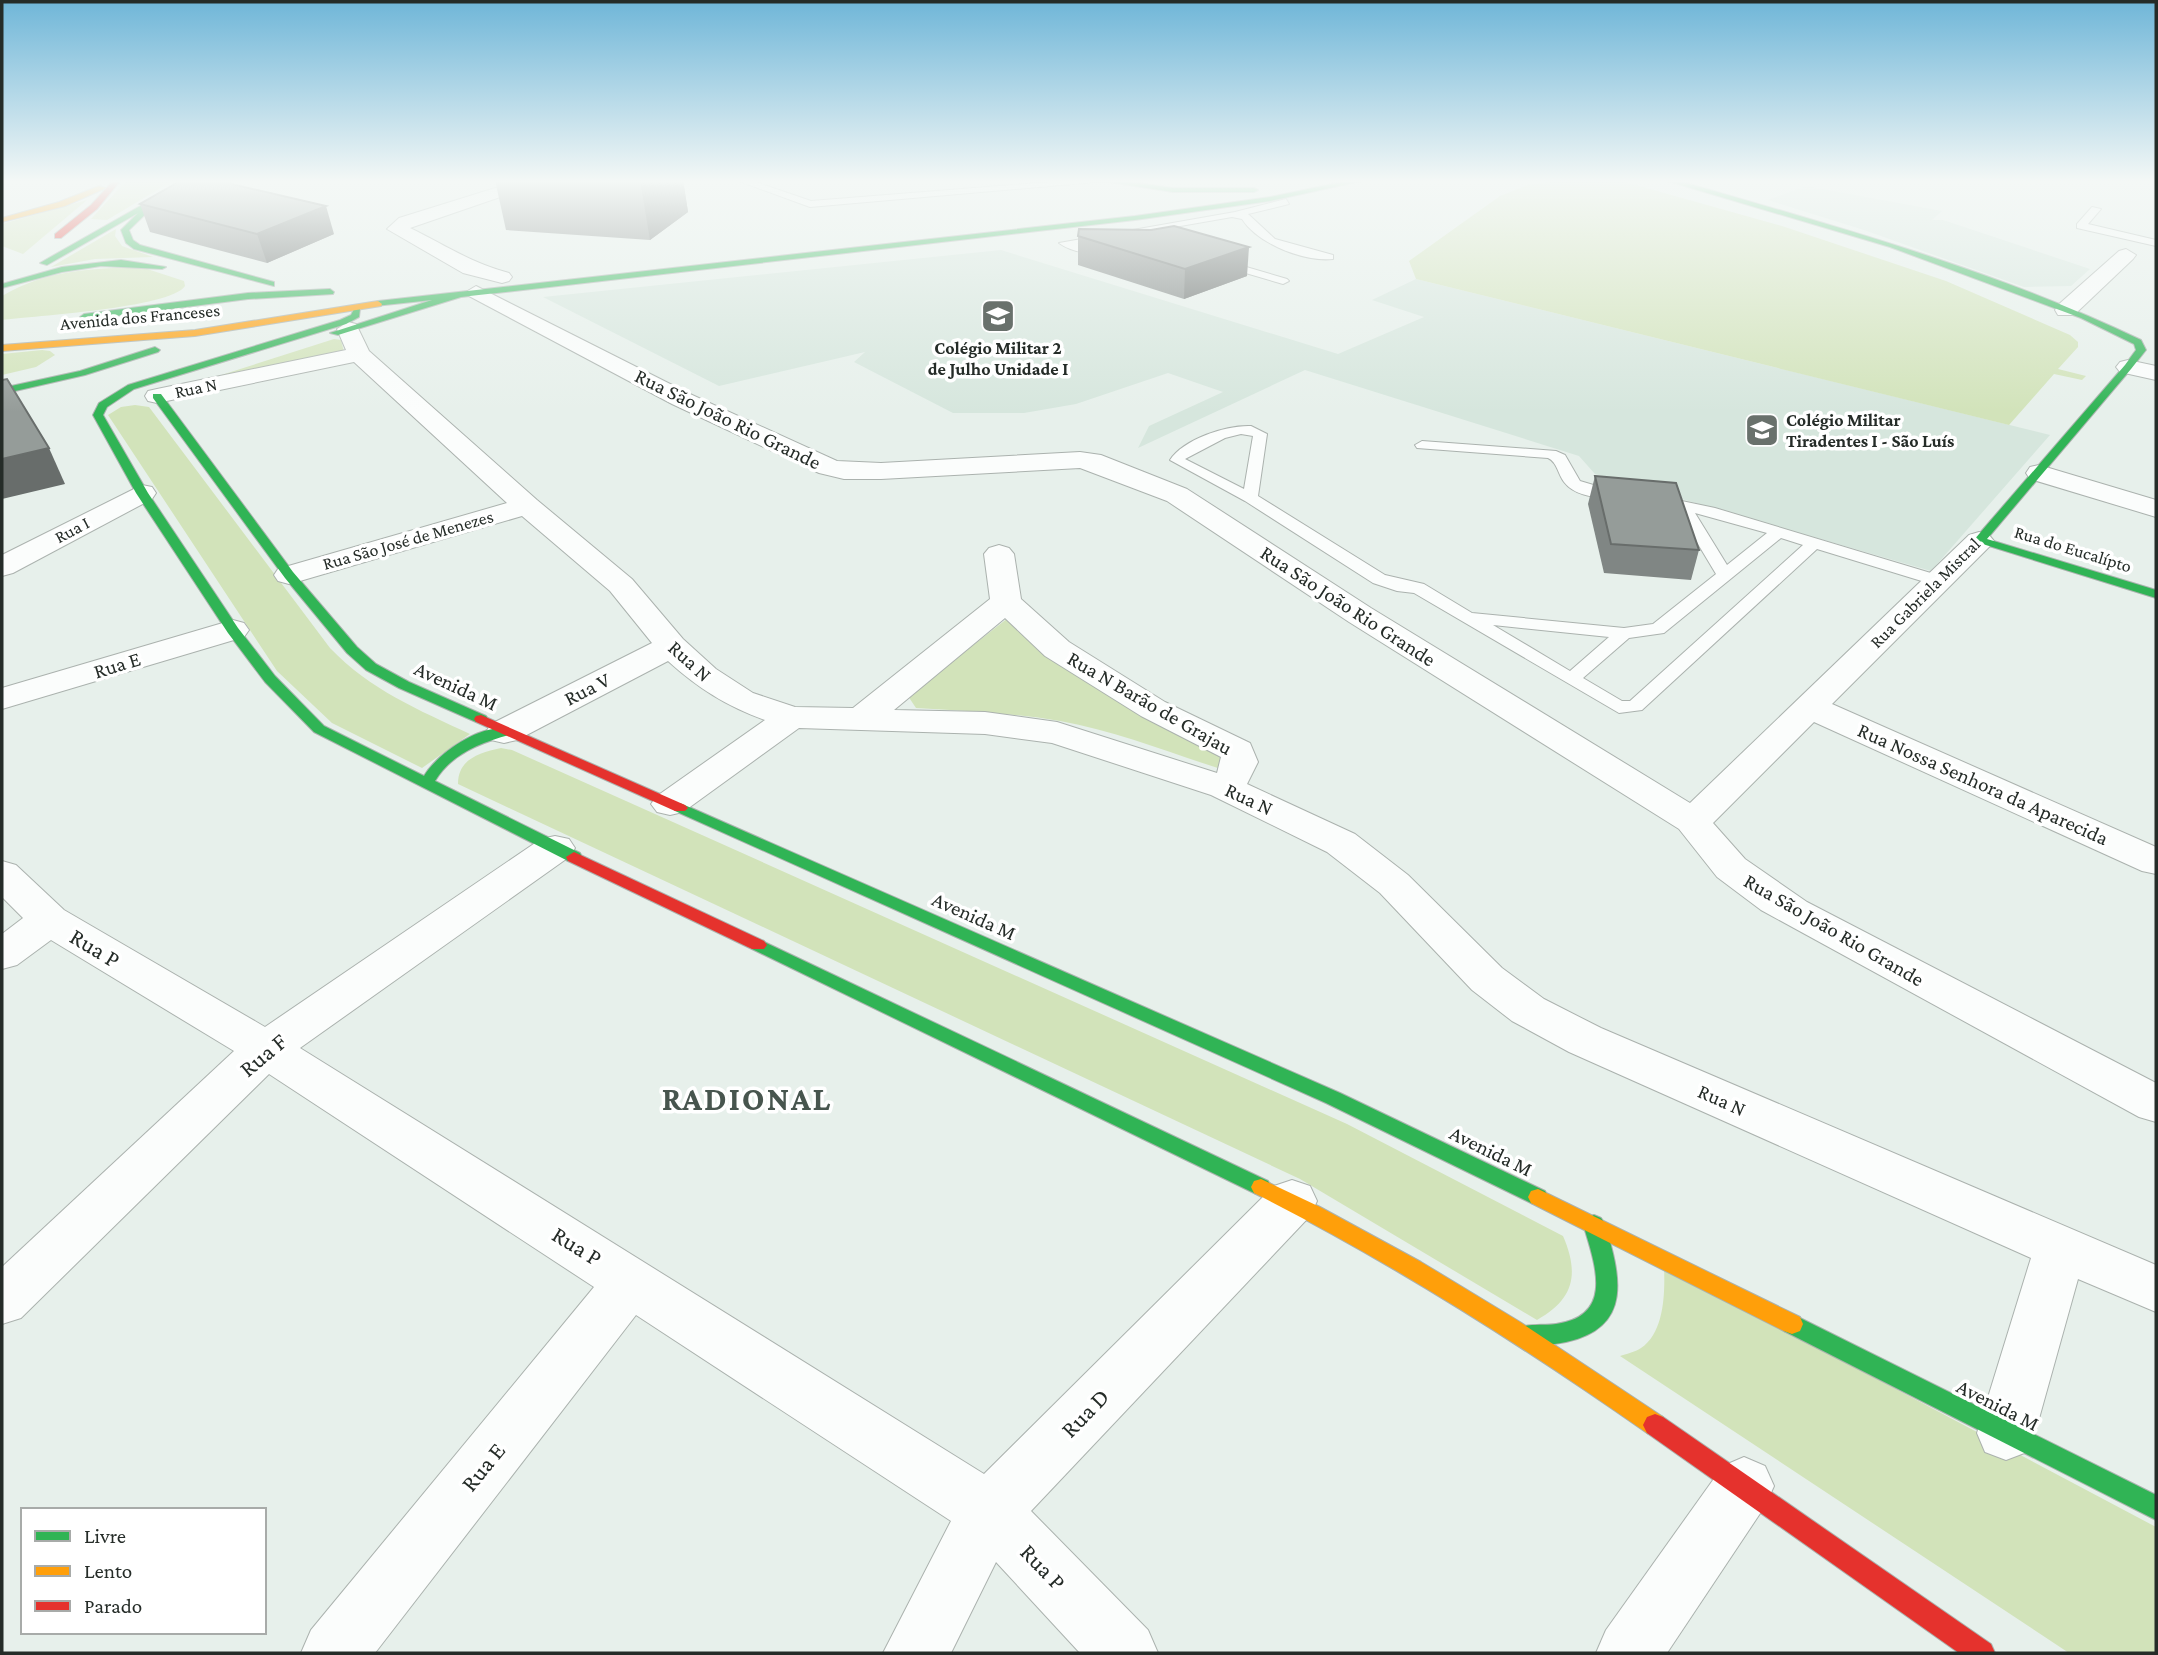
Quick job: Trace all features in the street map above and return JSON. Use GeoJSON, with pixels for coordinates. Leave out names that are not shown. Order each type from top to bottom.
{"type":"FeatureCollection","features":[{"type":"Feature","properties":{"kind":"main road"},"geometry":{"type":"LineString","coordinates":[[7,272],[28,257]]}},
{"type":"Feature","properties":{"kind":"main road"},"geometry":{"type":"LineString","coordinates":[[7,272],[38,257]]}},
{"type":"Feature","properties":{"kind":"main road"},"geometry":{"type":"LineString","coordinates":[[174,257],[266,283],[353,291]]}},
{"type":"Feature","properties":{"kind":"main road","name":"Avenida dos Franceses"},"geometry":{"type":"LineString","coordinates":[[68,320],[262,295],[353,291],[684,257]]}},
{"type":"Feature","properties":{"kind":"main road","name":"Avenida dos Franceses"},"geometry":{"type":"LineString","coordinates":[[2,348],[214,331],[360,324],[469,293],[794,257]]}},
{"type":"Feature","properties":{"kind":"main road"},"geometry":{"type":"LineString","coordinates":[[1925,257],[2066,310],[2143,348]]}},
{"type":"Feature","properties":{"kind":"main road"},"geometry":{"type":"LineString","coordinates":[[7,272],[124,262],[151,264],[200,280],[202,284],[196,291],[156,307]]}},
{"type":"Feature","properties":{"kind":"main road"},"geometry":{"type":"LineString","coordinates":[[353,291],[244,301],[216,307],[203,317],[214,322],[360,324]]}},
{"type":"Feature","properties":{"kind":"main road"},"geometry":{"type":"LineString","coordinates":[[87,341],[144,343],[360,324],[469,293]]}},
{"type":"Feature","properties":{"kind":"main road"},"geometry":{"type":"LineString","coordinates":[[360,324],[355,317],[156,379],[122,392],[103,405],[98,415],[142,494],[233,630],[270,679],[319,729],[555,848],[1336,1223],[1526,1335],[1982,1653]]}},
{"type":"Feature","properties":{"kind":"main road"},"geometry":{"type":"LineString","coordinates":[[2,391],[82,373],[191,340]]}},
{"type":"Feature","properties":{"kind":"main road"},"geometry":{"type":"LineString","coordinates":[[2,380],[57,368],[75,355],[75,351],[69,347],[48,344]]}},
{"type":"Feature","properties":{"kind":"main road","name":"Rua Gabriela Mistral"},"geometry":{"type":"LineString","coordinates":[[1979,541],[2143,348]]}},
{"type":"Feature","properties":{"kind":"main road"},"geometry":{"type":"LineString","coordinates":[[122,392],[157,396]]}},
{"type":"Feature","properties":{"kind":"main road","name":"Avenida M"},"geometry":{"type":"LineString","coordinates":[[157,396],[289,575],[352,650],[371,667],[504,732],[1333,1098],[1594,1224],[2156,1508]]}},
{"type":"Feature","properties":{"kind":"main road","name":"Rua do Eucalípto"},"geometry":{"type":"LineString","coordinates":[[1979,541],[2156,594]]}},
{"type":"Feature","properties":{"kind":"main road"},"geometry":{"type":"LineString","coordinates":[[426,785],[439,762],[452,752],[485,736],[504,732]]}},
{"type":"Feature","properties":{"kind":"main road"},"geometry":{"type":"LineString","coordinates":[[1526,1335],[1564,1335],[1584,1329],[1600,1313],[1609,1289],[1606,1258],[1594,1224]]}},
{"type":"Feature","properties":{"kind":"street"},"geometry":{"type":"LineString","coordinates":[[451,257],[470,269],[511,276]]}},
{"type":"Feature","properties":{"kind":"street"},"geometry":{"type":"LineString","coordinates":[[2066,310],[2124,257]]}},
{"type":"Feature","properties":{"kind":"street","name":"Rua São João Rio Grande"},"geometry":{"type":"LineString","coordinates":[[469,293],[681,399],[804,457],[844,471],[1058,459],[1092,461],[1177,495],[1360,615],[1693,821],[1711,851],[1777,901],[2156,1104]]}},
{"type":"Feature","properties":{"kind":"street","name":"Rua N"},"geometry":{"type":"LineString","coordinates":[[157,396],[360,324],[527,506],[621,585],[671,646],[704,676],[741,700],[791,717],[985,723],[1057,733],[1224,787],[1341,844],[1364,860],[1394,884],[1487,979],[1528,1010],[1585,1040],[2156,1289]]}},
{"type":"Feature","properties":{"kind":"street"},"geometry":{"type":"LineString","coordinates":[[2143,348],[2156,373]]}},
{"type":"Feature","properties":{"kind":"street"},"geometry":{"type":"LineString","coordinates":[[2039,473],[2156,509]]}},
{"type":"Feature","properties":{"kind":"street","name":"Rua I"},"geometry":{"type":"LineString","coordinates":[[2,567],[142,494]]}},
{"type":"Feature","properties":{"kind":"street","name":"Rua São José de Menezes"},"geometry":{"type":"LineString","coordinates":[[289,575],[527,506]]}},
{"type":"Feature","properties":{"kind":"street","name":"Rua Gabriela Mistral"},"geometry":{"type":"LineString","coordinates":[[1693,821],[1979,541]]}},
{"type":"Feature","properties":{"kind":"street"},"geometry":{"type":"LineString","coordinates":[[861,719],[1006,602],[999,554]]}},
{"type":"Feature","properties":{"kind":"street","name":"Rua N Barão de Grajau"},"geometry":{"type":"LineString","coordinates":[[1006,602],[1057,649],[1097,676],[1153,709],[1237,751],[1242,761],[1239,770],[1224,787]]}},
{"type":"Feature","properties":{"kind":"street","name":"Rua E"},"geometry":{"type":"LineString","coordinates":[[2,699],[233,630]]}},
{"type":"Feature","properties":{"kind":"street","name":"Rua V"},"geometry":{"type":"LineString","coordinates":[[504,732],[671,646]]}},
{"type":"Feature","properties":{"kind":"street","name":"Rua Nossa Senhora da Aparecida"},"geometry":{"type":"LineString","coordinates":[[1810,707],[2151,850]]}},
{"type":"Feature","properties":{"kind":"street"},"geometry":{"type":"LineString","coordinates":[[670,804],[791,717]]}},
{"type":"Feature","properties":{"kind":"street","name":"Rua F"},"geometry":{"type":"LineString","coordinates":[[2,1301],[266,1049],[555,848]]}},
{"type":"Feature","properties":{"kind":"street","name":"Rua P"},"geometry":{"type":"LineString","coordinates":[[2,874],[49,920],[266,1049],[989,1511],[1125,1653]]}},
{"type":"Feature","properties":{"kind":"street"},"geometry":{"type":"LineString","coordinates":[[2,955],[49,920]]}},
{"type":"Feature","properties":{"kind":"street","name":"Rua D"},"geometry":{"type":"LineString","coordinates":[[916,1653],[989,1511],[1292,1201]]}},
{"type":"Feature","properties":{"kind":"street"},"geometry":{"type":"LineString","coordinates":[[2006,1433],[2060,1248]]}},
{"type":"Feature","properties":{"kind":"street","name":"Rua E"},"geometry":{"type":"LineString","coordinates":[[334,1653],[631,1281]]}},
{"type":"Feature","properties":{"kind":"street"},"geometry":{"type":"LineString","coordinates":[[1629,1653],[1744,1486]]}},
{"type":"Feature","properties":{"kind":"lane"},"geometry":{"type":"LineString","coordinates":[[1204,258],[1283,281]]}},
{"type":"Feature","properties":{"kind":"lane"},"geometry":{"type":"LineString","coordinates":[[1250,498],[1261,434],[1252,429],[1235,430],[1181,454],[1177,460],[1250,498],[1379,579],[1397,586],[1418,588],[1619,707],[1635,706],[1814,543]]}},
{"type":"Feature","properties":{"kind":"lane"},"geometry":{"type":"LineString","coordinates":[[1422,445],[1551,454],[1560,458],[1567,480],[1575,487],[1683,506],[1938,581]]}},
{"type":"Feature","properties":{"kind":"lane"},"geometry":{"type":"LineString","coordinates":[[1683,506],[1725,575]]}},
{"type":"Feature","properties":{"kind":"lane"},"geometry":{"type":"LineString","coordinates":[[1467,617],[1624,633],[1658,629],[1777,532]]}},
{"type":"Feature","properties":{"kind":"lane"},"geometry":{"type":"LineString","coordinates":[[1570,679],[1624,633]]}},
{"type":"Feature","properties":{"kind":"shaded area"},"geometry":{"type":"Polygon","coordinates":[[[931,257],[1024,257],[1338,354],[1424,317],[1372,300],[1416,279],[2050,435],[1931,571],[1595,474],[1579,456],[1305,370],[1138,448],[1149,426],[1223,392],[1168,373],[1076,404],[1024,413],[953,413],[854,362],[865,352],[719,386],[543,297],[931,257]]]}},
{"type":"Feature","properties":{"kind":"shaded area"},"geometry":{"type":"Polygon","coordinates":[[[1940,257],[2055,257],[2090,269],[2071,286],[2024,287],[1940,257]]]}},
{"type":"Feature","properties":{"kind":"green space"},"geometry":{"type":"Polygon","coordinates":[[[68,257],[146,257],[95,259],[51,267],[68,257]]]}},
{"type":"Feature","properties":{"kind":"green space"},"geometry":{"type":"Polygon","coordinates":[[[1414,257],[1875,257],[1946,281],[2070,335],[2078,342],[2078,347],[2058,369],[2086,376],[2082,380],[2054,374],[2009,425],[1416,279],[1409,261],[1414,257]]]}},
{"type":"Feature","properties":{"kind":"green space"},"geometry":{"type":"Polygon","coordinates":[[[141,267],[184,281],[185,286],[174,294],[129,305],[2,320],[2,296],[36,280],[70,272],[141,267]]]}},
{"type":"Feature","properties":{"kind":"green space"},"geometry":{"type":"Polygon","coordinates":[[[334,339],[341,340],[344,352],[190,385],[334,339]]]}},
{"type":"Feature","properties":{"kind":"green space"},"geometry":{"type":"Polygon","coordinates":[[[42,350],[55,355],[36,367],[2,375],[2,354],[42,350]]]}},
{"type":"Feature","properties":{"kind":"green space"},"geometry":{"type":"Polygon","coordinates":[[[121,407],[149,407],[330,648],[345,663],[378,687],[470,734],[422,768],[332,723],[277,671],[108,415],[121,407]]]}},
{"type":"Feature","properties":{"kind":"green space"},"geometry":{"type":"Polygon","coordinates":[[[1008,618],[1227,751],[1224,770],[1081,725],[1006,714],[916,708],[908,696],[1008,618]]]}},
{"type":"Feature","properties":{"kind":"green space"},"geometry":{"type":"Polygon","coordinates":[[[501,748],[512,750],[1347,1124],[1563,1236],[1572,1273],[1566,1294],[1550,1312],[1537,1320],[1300,1179],[458,784],[462,769],[471,758],[501,748]]]}},
{"type":"Feature","properties":{"kind":"green space"},"geometry":{"type":"Polygon","coordinates":[[[1664,1266],[2156,1527],[2156,1653],[2069,1653],[1620,1356],[1641,1348],[1655,1332],[1662,1310],[1664,1266]]]}},
{"type":"Feature","properties":{"kind":"building"},"geometry":{"type":"Polygon","coordinates":[[[1147,257],[1219,257],[1185,269],[1147,257]]]}},
{"type":"Feature","properties":{"kind":"building"},"geometry":{"type":"Polygon","coordinates":[[[7,379],[49,448],[2,459],[2,380],[7,379]]]}},
{"type":"Feature","properties":{"kind":"building"},"geometry":{"type":"Polygon","coordinates":[[[1595,476],[1676,483],[1699,550],[1611,544],[1595,476]]]}},
{"type":"Feature","properties":{"kind":"traffic: fast"},"geometry":{"type":"LineString","coordinates":[[44,263],[54,257]]}},
{"type":"Feature","properties":{"kind":"traffic: fast"},"geometry":{"type":"LineString","coordinates":[[174,257],[271,284]]}},
{"type":"Feature","properties":{"kind":"traffic: fast"},"geometry":{"type":"LineString","coordinates":[[378,304],[790,257]]}},
{"type":"Feature","properties":{"kind":"traffic: fast"},"geometry":{"type":"LineString","coordinates":[[1926,257],[2084,316],[2138,342],[2141,350],[2128,367],[1979,541],[2156,594]]}},
{"type":"Feature","properties":{"kind":"traffic: fast"},"geometry":{"type":"LineString","coordinates":[[3,286],[82,266],[121,263],[162,267]]}},
{"type":"Feature","properties":{"kind":"traffic: fast"},"geometry":{"type":"LineString","coordinates":[[84,317],[248,296],[330,292]]}},
{"type":"Feature","properties":{"kind":"traffic: fast"},"geometry":{"type":"LineString","coordinates":[[335,333],[462,294]]}},
{"type":"Feature","properties":{"kind":"traffic: fast"},"geometry":{"type":"LineString","coordinates":[[357,311],[355,317],[343,322],[131,387],[103,405],[98,415],[142,493],[233,630],[270,679],[319,729],[574,857]]}},
{"type":"Feature","properties":{"kind":"traffic: fast"},"geometry":{"type":"LineString","coordinates":[[2,391],[82,373],[155,350]]}},
{"type":"Feature","properties":{"kind":"traffic: fast"},"geometry":{"type":"LineString","coordinates":[[157,396],[289,575],[352,650],[371,667],[404,685],[481,719]]}},
{"type":"Feature","properties":{"kind":"traffic: fast"},"geometry":{"type":"LineString","coordinates":[[426,784],[440,764],[459,749],[504,732]]}},
{"type":"Feature","properties":{"kind":"traffic: fast"},"geometry":{"type":"LineString","coordinates":[[680,808],[1333,1098],[1538,1197]]}},
{"type":"Feature","properties":{"kind":"traffic: fast"},"geometry":{"type":"LineString","coordinates":[[758,945],[1261,1187]]}},
{"type":"Feature","properties":{"kind":"traffic: fast"},"geometry":{"type":"LineString","coordinates":[[1526,1335],[1556,1334],[1578,1329],[1593,1321],[1603,1309],[1607,1293],[1606,1274],[1594,1224]]}},
{"type":"Feature","properties":{"kind":"traffic: fast"},"geometry":{"type":"LineString","coordinates":[[1792,1324],[2156,1508]]}},
{"type":"Feature","properties":{"kind":"traffic: slow"},"geometry":{"type":"LineString","coordinates":[[2,348],[195,333],[378,304]]}},
{"type":"Feature","properties":{"kind":"traffic: slow"},"geometry":{"type":"LineString","coordinates":[[1261,1187],[1363,1240],[1463,1298],[1655,1425]]}},
{"type":"Feature","properties":{"kind":"traffic: slow"},"geometry":{"type":"LineString","coordinates":[[1538,1197],[1792,1324]]}},
{"type":"Feature","properties":{"kind":"traffic: jam"},"geometry":{"type":"LineString","coordinates":[[481,719],[680,808]]}},
{"type":"Feature","properties":{"kind":"traffic: jam"},"geometry":{"type":"LineString","coordinates":[[574,857],[758,945]]}},
{"type":"Feature","properties":{"kind":"traffic: jam"},"geometry":{"type":"LineString","coordinates":[[1655,1425],[1982,1653]]}},
{"type":"Feature","properties":{"kind":"place","name":"Colégio Militar 2 de Julho Unidade I"},"geometry":{"type":"Point","coordinates":[998,316]}},
{"type":"Feature","properties":{"kind":"place","name":"Colégio Militar Tiradentes I - São Luís"},"geometry":{"type":"Point","coordinates":[1762,430]}},
{"type":"Feature","properties":{"kind":"district","name":"RADIONAL"},"geometry":{"type":"Point","coordinates":[747,1098]}}]}
